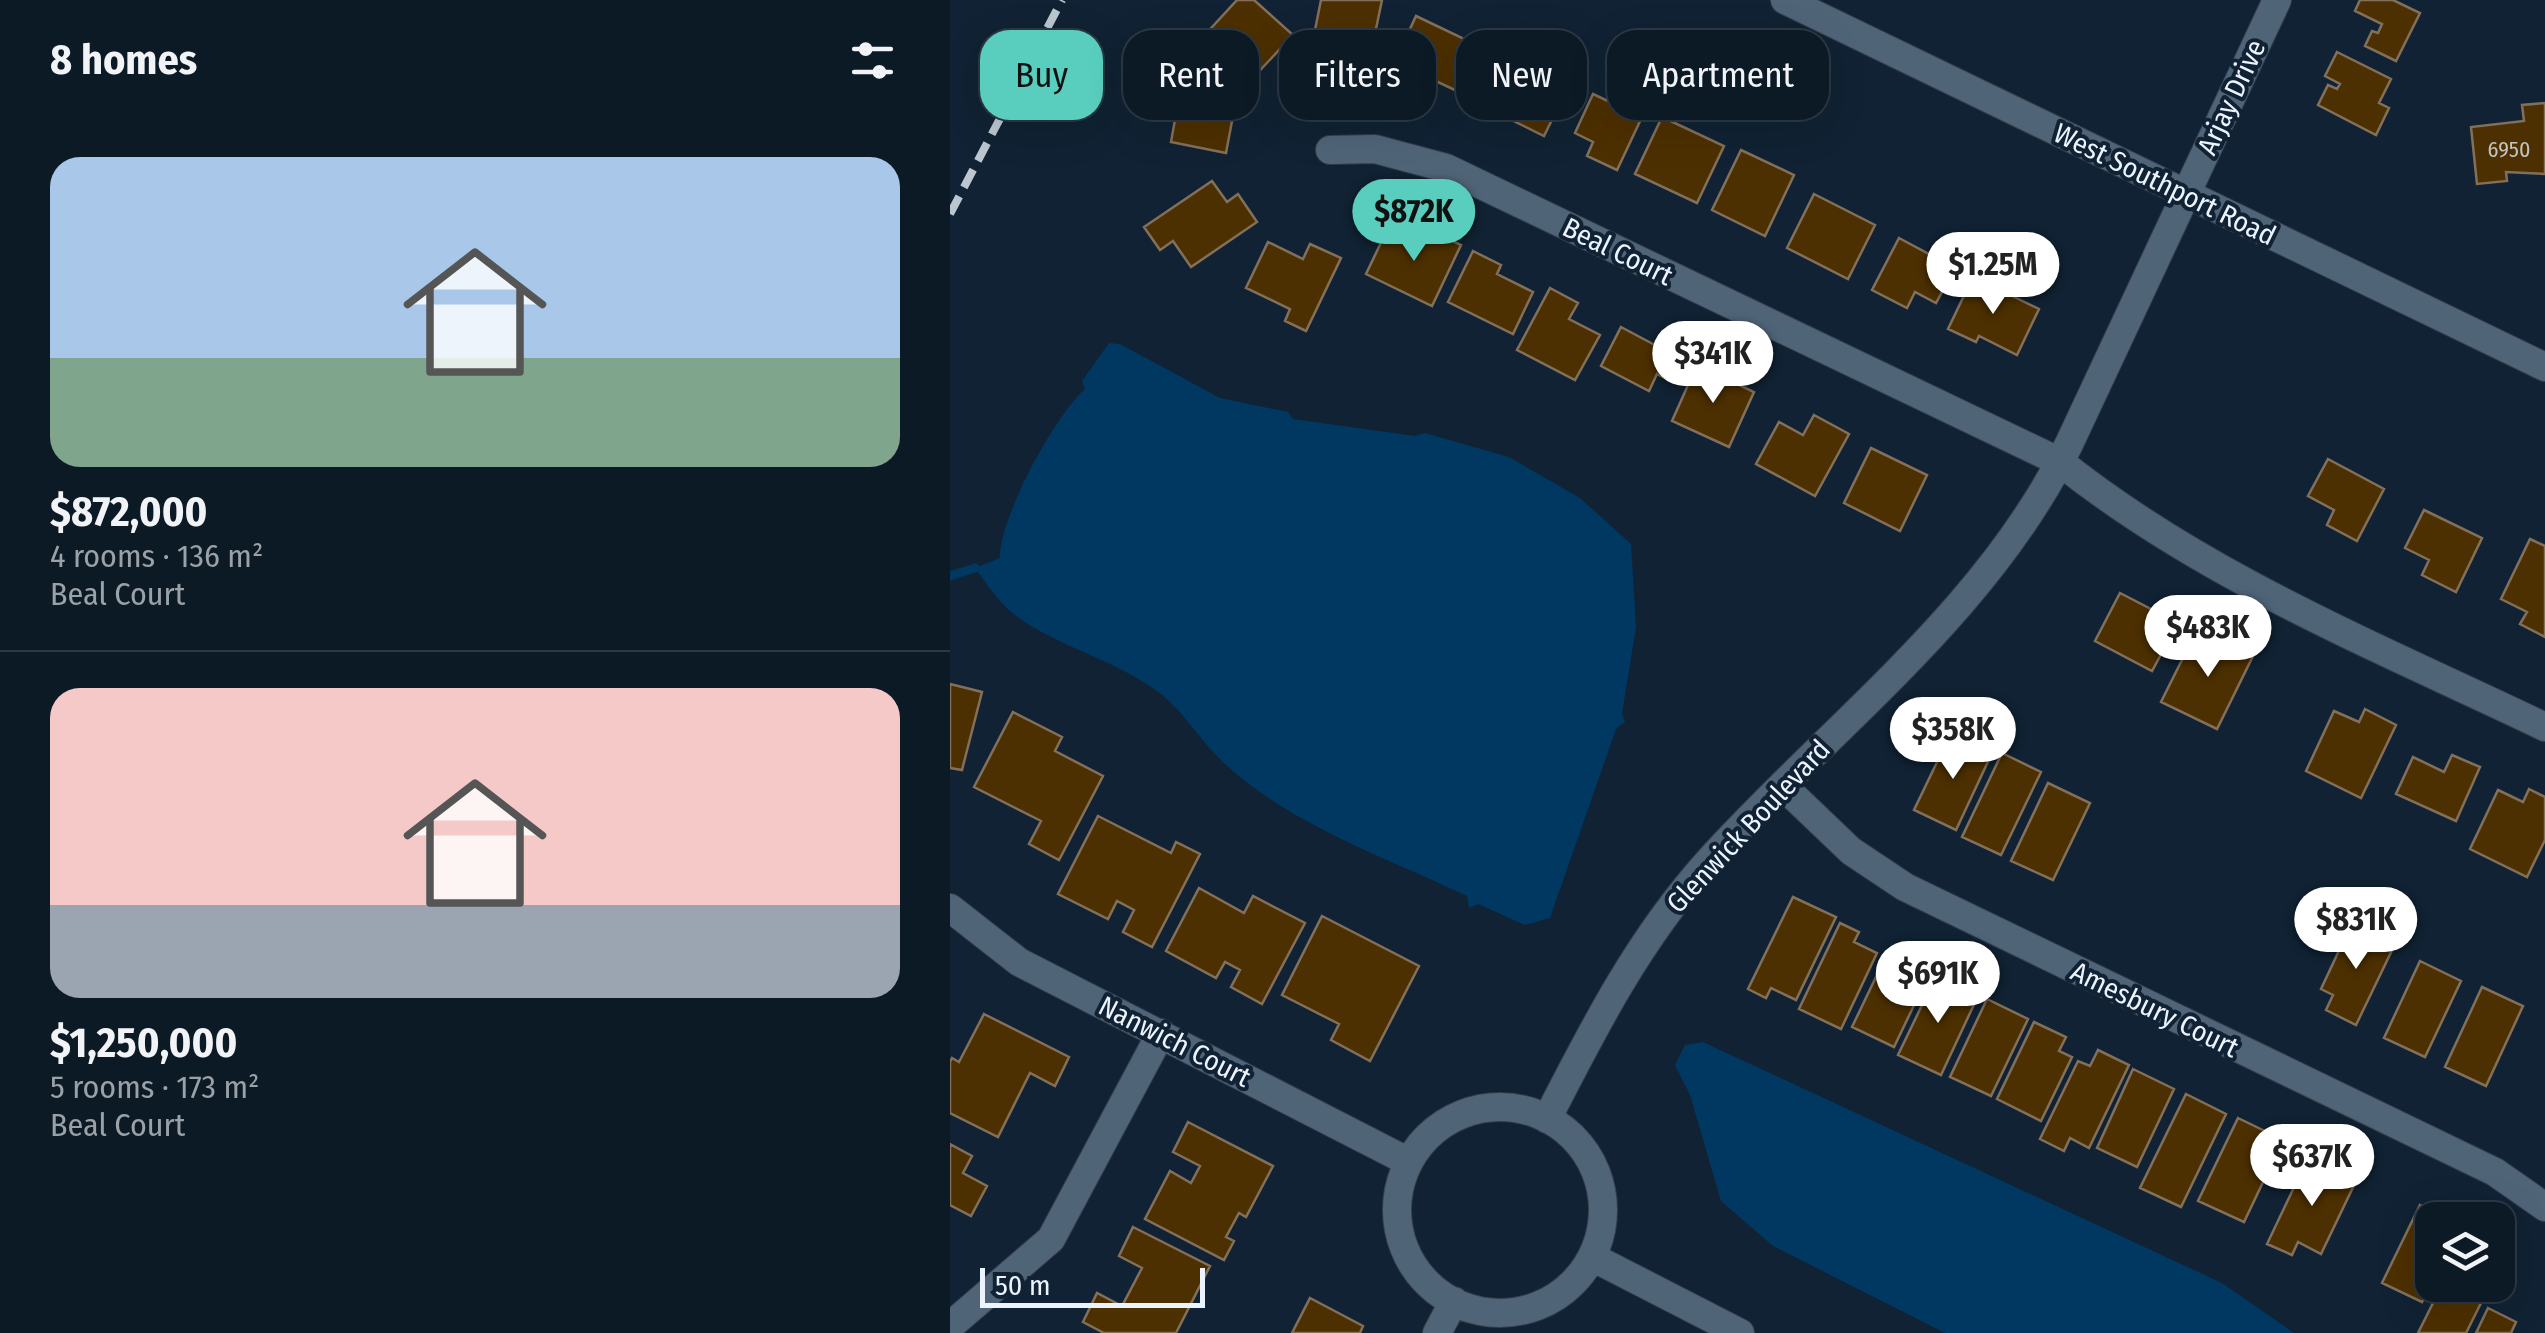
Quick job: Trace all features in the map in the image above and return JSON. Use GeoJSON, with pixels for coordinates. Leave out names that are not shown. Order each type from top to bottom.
{"type":"FeatureCollection","features":[{"type":"Feature","properties":{"kind":"street","name":"West Southport Road"},"geometry":{"type":"LineString","coordinates":[[1785,0],[2545,367]]}},
{"type":"Feature","properties":{"kind":"street","name":"Arjay Drive"},"geometry":{"type":"LineString","coordinates":[[2185,194],[2276,0]]}},
{"type":"Feature","properties":{"kind":"street","name":"Beal Court"},"geometry":{"type":"LineString","coordinates":[[1330,150],[1376,149],[1446,168],[2060,462],[2118,509],[2181,546],[2304,612],[2545,727]]}},
{"type":"Feature","properties":{"kind":"street","name":"Glenwick Boulevard"},"geometry":{"type":"LineString","coordinates":[[1548,1118],[1612,995],[1663,916],[1783,786],[1972,593],[2020,530],[2060,462],[2185,194]]}},
{"type":"Feature","properties":{"kind":"street","name":"Amesbury Court"},"geometry":{"type":"LineString","coordinates":[[1783,786],[1851,851],[1904,887],[2495,1172],[2545,1207]]}},
{"type":"Feature","properties":{"kind":"street","name":"Nanwich Court"},"geometry":{"type":"LineString","coordinates":[[950,908],[1020,962],[1409,1162]]}},
{"type":"Feature","properties":{"kind":"street"},"geometry":{"type":"LineString","coordinates":[[950,1326],[1032,1259],[1062,1222],[1161,1034]]}},
{"type":"Feature","properties":{"kind":"street"},"geometry":{"type":"LineString","coordinates":[[1509,1108],[1548,1118],[1575,1140],[1598,1178],[1604,1213],[1592,1257],[1569,1286],[1538,1306],[1502,1312],[1454,1301],[1424,1278],[1404,1247],[1398,1210],[1409,1162],[1434,1131],[1469,1112],[1509,1108]]}},
{"type":"Feature","properties":{"kind":"street"},"geometry":{"type":"LineString","coordinates":[[1592,1257],[1740,1333]]}},
{"type":"Feature","properties":{"kind":"street"},"geometry":{"type":"LineString","coordinates":[[1437,1333],[1454,1301]]}},
{"type":"Feature","properties":{"kind":"water"},"geometry":{"type":"Polygon","coordinates":[[[1109,343],[1120,344],[1220,398],[1288,412],[1293,419],[1415,436],[1425,433],[1509,457],[1580,498],[1631,544],[1636,627],[1622,714],[1625,722],[1616,729],[1550,918],[1525,925],[1478,904],[1469,908],[1467,896],[1309,823],[1251,786],[1225,764],[1157,691],[1032,626],[1009,610],[994,593],[975,568],[1000,558],[1009,518],[1031,468],[1059,421],[1085,389],[1082,381],[1109,343]]]}},
{"type":"Feature","properties":{"kind":"water"},"geometry":{"type":"Polygon","coordinates":[[[1703,1042],[2222,1283],[2294,1333],[1945,1333],[1773,1246],[1721,1201],[1690,1095],[1675,1065],[1685,1045],[1703,1042]]]}},
{"type":"Feature","properties":{"kind":"building"},"geometry":{"type":"Polygon","coordinates":[[[1237,0],[1254,0],[1287,30],[1279,30],[1279,50],[1259,71],[1259,30],[1209,30],[1237,0]]]}},
{"type":"Feature","properties":{"kind":"building"},"geometry":{"type":"Polygon","coordinates":[[[1321,0],[1382,0],[1376,30],[1315,30],[1321,0]]]}},
{"type":"Feature","properties":{"kind":"building"},"geometry":{"type":"Polygon","coordinates":[[[2360,0],[2393,0],[2420,13],[2396,61],[2365,46],[2372,31],[2378,33],[2382,24],[2355,11],[2360,0]]]}},
{"type":"Feature","properties":{"kind":"building"},"geometry":{"type":"Polygon","coordinates":[[[1416,16],[1456,35],[1456,91],[1436,81],[1436,30],[1410,30],[1416,16]]]}},
{"type":"Feature","properties":{"kind":"building"},"geometry":{"type":"Polygon","coordinates":[[[2337,52],[2391,79],[2379,103],[2389,108],[2376,135],[2318,105],[2328,85],[2337,89],[2340,84],[2325,76],[2337,52]]]}},
{"type":"Feature","properties":{"kind":"building"},"geometry":{"type":"Polygon","coordinates":[[[1593,94],[1607,101],[1607,120],[1641,120],[1617,170],[1587,156],[1593,142],[1575,133],[1581,120],[1587,120],[1593,94]]]}},
{"type":"Feature","properties":{"kind":"building"},"geometry":{"type":"Polygon","coordinates":[[[2545,103],[2545,174],[2506,172],[2507,181],[2477,184],[2471,127],[2524,121],[2522,105],[2545,103]]]}},
{"type":"Feature","properties":{"kind":"building"},"geometry":{"type":"Polygon","coordinates":[[[1175,120],[1232,121],[1226,153],[1171,142],[1175,120]]]}},
{"type":"Feature","properties":{"kind":"building"},"geometry":{"type":"Polygon","coordinates":[[[1511,120],[1552,120],[1544,136],[1511,120]]]}},
{"type":"Feature","properties":{"kind":"building"},"geometry":{"type":"Polygon","coordinates":[[[1661,120],[1724,146],[1697,203],[1635,174],[1661,120]]]}},
{"type":"Feature","properties":{"kind":"building"},"geometry":{"type":"Polygon","coordinates":[[[1741,150],[1794,175],[1765,236],[1712,210],[1741,150]]]}},
{"type":"Feature","properties":{"kind":"building"},"geometry":{"type":"Polygon","coordinates":[[[1212,181],[1227,202],[1238,194],[1257,222],[1191,267],[1173,241],[1160,250],[1144,227],[1212,181]]]}},
{"type":"Feature","properties":{"kind":"building"},"geometry":{"type":"Polygon","coordinates":[[[1814,194],[1875,225],[1848,279],[1787,248],[1814,194]]]}},
{"type":"Feature","properties":{"kind":"building"},"geometry":{"type":"Polygon","coordinates":[[[1388,228],[1423,245],[1430,230],[1461,245],[1432,306],[1366,274],[1388,228]]]}},
{"type":"Feature","properties":{"kind":"building"},"geometry":{"type":"Polygon","coordinates":[[[1899,238],[1955,268],[1936,303],[1915,292],[1907,308],[1872,290],[1899,238]]]}},
{"type":"Feature","properties":{"kind":"building"},"geometry":{"type":"Polygon","coordinates":[[[1268,242],[1303,259],[1310,244],[1341,258],[1306,331],[1285,321],[1290,309],[1246,288],[1268,242]]]}},
{"type":"Feature","properties":{"kind":"building"},"geometry":{"type":"Polygon","coordinates":[[[1473,251],[1501,265],[1497,274],[1533,292],[1513,334],[1448,302],[1473,251]]]}},
{"type":"Feature","properties":{"kind":"building"},"geometry":{"type":"Polygon","coordinates":[[[1973,277],[2039,309],[2017,355],[1979,336],[1976,342],[1948,329],[1973,277]]]}},
{"type":"Feature","properties":{"kind":"building"},"geometry":{"type":"Polygon","coordinates":[[[1550,288],[1578,303],[1569,319],[1600,335],[1575,380],[1517,350],[1550,288]]]}},
{"type":"Feature","properties":{"kind":"building"},"geometry":{"type":"Polygon","coordinates":[[[1621,327],[1681,359],[1670,381],[1657,374],[1649,391],[1601,366],[1621,327]]]}},
{"type":"Feature","properties":{"kind":"building"},"geometry":{"type":"Polygon","coordinates":[[[1697,365],[1754,392],[1729,447],[1672,421],[1697,365]]]}},
{"type":"Feature","properties":{"kind":"building"},"geometry":{"type":"Polygon","coordinates":[[[1814,415],[1849,434],[1815,496],[1756,464],[1779,422],[1803,435],[1814,415]]]}},
{"type":"Feature","properties":{"kind":"building"},"geometry":{"type":"Polygon","coordinates":[[[1871,448],[1927,475],[1900,531],[1844,503],[1871,448]]]}},
{"type":"Feature","properties":{"kind":"building"},"geometry":{"type":"Polygon","coordinates":[[[2328,459],[2384,489],[2357,541],[2327,525],[2334,510],[2308,496],[2328,459]]]}},
{"type":"Feature","properties":{"kind":"building"},"geometry":{"type":"Polygon","coordinates":[[[2424,510],[2482,538],[2456,592],[2422,575],[2429,560],[2405,548],[2424,510]]]}},
{"type":"Feature","properties":{"kind":"building"},"geometry":{"type":"Polygon","coordinates":[[[2530,539],[2545,546],[2545,637],[2520,624],[2527,612],[2501,599],[2530,539]]]}},
{"type":"Feature","properties":{"kind":"building"},"geometry":{"type":"Polygon","coordinates":[[[2120,593],[2178,623],[2152,671],[2095,641],[2120,593]]]}},
{"type":"Feature","properties":{"kind":"building"},"geometry":{"type":"Polygon","coordinates":[[[2194,636],[2218,647],[2222,639],[2254,654],[2217,729],[2161,702],[2194,636]]]}},
{"type":"Feature","properties":{"kind":"building"},"geometry":{"type":"Polygon","coordinates":[[[950,684],[982,692],[962,770],[950,768],[950,684]]]}},
{"type":"Feature","properties":{"kind":"building"},"geometry":{"type":"Polygon","coordinates":[[[2365,709],[2396,725],[2361,798],[2306,771],[2334,711],[2359,722],[2365,709]]]}},
{"type":"Feature","properties":{"kind":"building"},"geometry":{"type":"Polygon","coordinates":[[[1013,712],[1062,737],[1055,751],[1103,776],[1059,860],[1029,844],[1041,821],[974,787],[1013,712]]]}},
{"type":"Feature","properties":{"kind":"building"},"geometry":{"type":"Polygon","coordinates":[[[1951,733],[1992,753],[1956,830],[1914,810],[1951,733]]]}},
{"type":"Feature","properties":{"kind":"building"},"geometry":{"type":"Polygon","coordinates":[[[2002,753],[2041,772],[2001,855],[1962,837],[2002,753]]]}},
{"type":"Feature","properties":{"kind":"building"},"geometry":{"type":"Polygon","coordinates":[[[2452,755],[2480,767],[2456,821],[2396,794],[2413,757],[2444,772],[2452,755]]]}},
{"type":"Feature","properties":{"kind":"building"},"geometry":{"type":"Polygon","coordinates":[[[2048,783],[2090,803],[2053,880],[2011,861],[2048,783]]]}},
{"type":"Feature","properties":{"kind":"building"},"geometry":{"type":"Polygon","coordinates":[[[2529,789],[2545,797],[2545,840],[2527,877],[2470,849],[2498,790],[2523,802],[2529,789]]]}},
{"type":"Feature","properties":{"kind":"building"},"geometry":{"type":"Polygon","coordinates":[[[1098,816],[1171,853],[1176,842],[1200,854],[1152,947],[1123,932],[1134,910],[1117,901],[1108,919],[1058,894],[1098,816]]]}},
{"type":"Feature","properties":{"kind":"building"},"geometry":{"type":"Polygon","coordinates":[[[1199,888],[1244,913],[1253,896],[1305,923],[1262,1004],[1231,987],[1240,970],[1225,962],[1216,978],[1166,951],[1199,888]]]}},
{"type":"Feature","properties":{"kind":"building"},"geometry":{"type":"Polygon","coordinates":[[[1793,897],[1836,917],[1796,1000],[1771,988],[1766,998],[1748,989],[1793,897]]]}},
{"type":"Feature","properties":{"kind":"building"},"geometry":{"type":"Polygon","coordinates":[[[1322,916],[1419,966],[1370,1061],[1331,1040],[1339,1024],[1282,995],[1322,916]]]}},
{"type":"Feature","properties":{"kind":"building"},"geometry":{"type":"Polygon","coordinates":[[[1840,923],[1859,932],[1854,942],[1877,953],[1841,1029],[1799,1009],[1840,923]]]}},
{"type":"Feature","properties":{"kind":"building"},"geometry":{"type":"Polygon","coordinates":[[[2352,923],[2395,944],[2356,1025],[2326,1010],[2333,995],[2321,989],[2352,923]]]}},
{"type":"Feature","properties":{"kind":"building"},"geometry":{"type":"Polygon","coordinates":[[[1887,954],[1929,974],[1894,1047],[1852,1027],[1887,954]]]}},
{"type":"Feature","properties":{"kind":"building"},"geometry":{"type":"Polygon","coordinates":[[[2420,961],[2461,981],[2425,1057],[2384,1038],[2420,961]]]}},
{"type":"Feature","properties":{"kind":"building"},"geometry":{"type":"Polygon","coordinates":[[[1936,976],[1978,996],[1941,1075],[1898,1055],[1936,976]]]}},
{"type":"Feature","properties":{"kind":"building"},"geometry":{"type":"Polygon","coordinates":[[[2482,987],[2523,1006],[2486,1086],[2445,1067],[2482,987]]]}},
{"type":"Feature","properties":{"kind":"building"},"geometry":{"type":"Polygon","coordinates":[[[1987,999],[2028,1019],[1991,1096],[1950,1077],[1987,999]]]}},
{"type":"Feature","properties":{"kind":"building"},"geometry":{"type":"Polygon","coordinates":[[[984,1014],[1069,1057],[1055,1086],[1030,1073],[998,1137],[950,1113],[950,1062],[952,1058],[959,1062],[984,1014]]]}},
{"type":"Feature","properties":{"kind":"building"},"geometry":{"type":"Polygon","coordinates":[[[2034,1022],[2066,1037],[2059,1051],[2072,1057],[2041,1121],[1997,1099],[2034,1022]]]}},
{"type":"Feature","properties":{"kind":"building"},"geometry":{"type":"Polygon","coordinates":[[[2098,1050],[2129,1065],[2089,1148],[2070,1138],[2064,1151],[2040,1139],[2078,1061],[2090,1066],[2098,1050]]]}},
{"type":"Feature","properties":{"kind":"building"},"geometry":{"type":"Polygon","coordinates":[[[2133,1069],[2174,1089],[2137,1167],[2097,1148],[2133,1069]]]}},
{"type":"Feature","properties":{"kind":"building"},"geometry":{"type":"Polygon","coordinates":[[[2186,1094],[2226,1114],[2181,1207],[2140,1188],[2186,1094]]]}},
{"type":"Feature","properties":{"kind":"building"},"geometry":{"type":"Polygon","coordinates":[[[2238,1118],[2271,1134],[2263,1152],[2275,1157],[2244,1222],[2198,1201],[2238,1118]]]}},
{"type":"Feature","properties":{"kind":"building"},"geometry":{"type":"Polygon","coordinates":[[[1188,1122],[1273,1166],[1246,1217],[1239,1213],[1226,1237],[1234,1241],[1224,1260],[1145,1219],[1170,1171],[1191,1183],[1200,1166],[1173,1152],[1188,1122]]]}},
{"type":"Feature","properties":{"kind":"building"},"geometry":{"type":"Polygon","coordinates":[[[950,1144],[972,1156],[963,1173],[987,1186],[971,1216],[950,1205],[950,1144]]]}},
{"type":"Feature","properties":{"kind":"building"},"geometry":{"type":"Polygon","coordinates":[[[2308,1158],[2356,1181],[2321,1254],[2298,1242],[2292,1255],[2267,1244],[2308,1158]]]}},
{"type":"Feature","properties":{"kind":"building"},"geometry":{"type":"Polygon","coordinates":[[[2415,1215],[2415,1299],[2382,1283],[2415,1215]]]}},
{"type":"Feature","properties":{"kind":"building"},"geometry":{"type":"Polygon","coordinates":[[[1133,1227],[1210,1266],[1176,1333],[1104,1333],[1083,1322],[1097,1293],[1122,1306],[1142,1268],[1119,1256],[1133,1227]]]}},
{"type":"Feature","properties":{"kind":"building"},"geometry":{"type":"Polygon","coordinates":[[[1310,1298],[1363,1326],[1360,1333],[1292,1333],[1310,1298]]]}},
{"type":"Feature","properties":{"kind":"building"},"geometry":{"type":"Polygon","coordinates":[[[2434,1302],[2482,1302],[2466,1333],[2418,1333],[2434,1302]]]}},
{"type":"Feature","properties":{"kind":"building"},"geometry":{"type":"Polygon","coordinates":[[[2488,1308],[2516,1322],[2511,1333],[2476,1333],[2488,1308]]]}},
{"type":"Feature","properties":{"kind":"waterway"},"geometry":{"type":"LineString","coordinates":[[950,576],[975,568]]}},
{"type":"Feature","properties":{"kind":"railway"},"geometry":{"type":"LineString","coordinates":[[950,214],[1062,0]]}}]}
